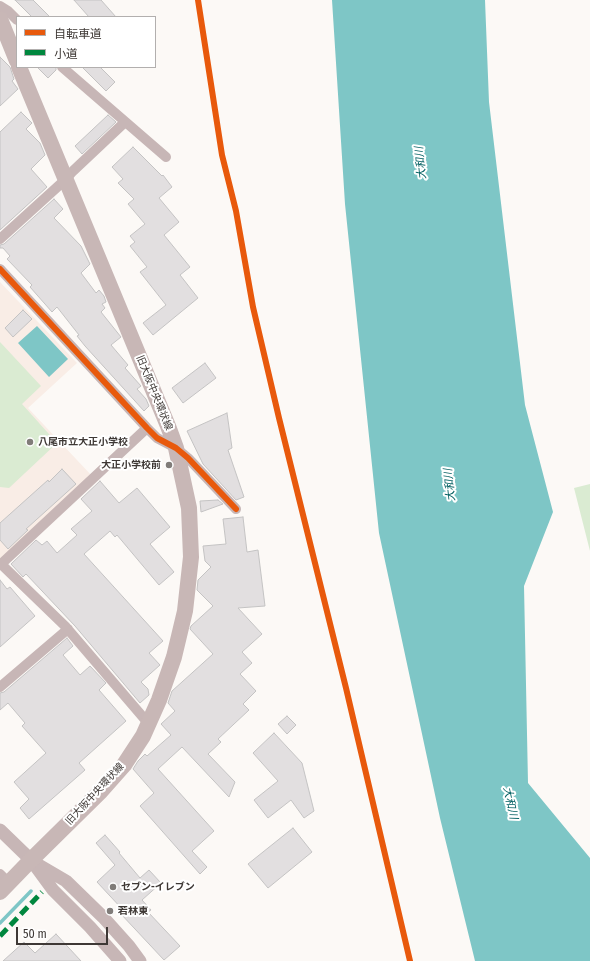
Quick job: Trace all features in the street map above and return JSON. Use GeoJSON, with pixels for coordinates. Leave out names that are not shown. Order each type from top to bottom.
{"type":"FeatureCollection","features":[{"type":"Feature","properties":{"kind":"main road"},"geometry":{"type":"LineString","coordinates":[[0,19],[16,59]]}},
{"type":"Feature","properties":{"kind":"main road","name":"旧大阪中央環状線"},"geometry":{"type":"LineString","coordinates":[[3,883],[31,860],[101,791],[124,765],[143,736],[159,700],[174,657],[185,611],[191,556],[189,508],[176,448],[19,68]]}},
{"type":"Feature","properties":{"kind":"street"},"geometry":{"type":"LineString","coordinates":[[0,6],[16,19]]}},
{"type":"Feature","properties":{"kind":"street"},"geometry":{"type":"LineString","coordinates":[[63,68],[166,157]]}},
{"type":"Feature","properties":{"kind":"street"},"geometry":{"type":"LineString","coordinates":[[0,239],[66,180],[73,171],[125,122]]}},
{"type":"Feature","properties":{"kind":"street"},"geometry":{"type":"LineString","coordinates":[[0,269],[147,428],[157,438],[176,448],[188,458],[236,510]]}},
{"type":"Feature","properties":{"kind":"street"},"geometry":{"type":"LineString","coordinates":[[147,428],[1,564],[68,629],[148,724]]}},
{"type":"Feature","properties":{"kind":"street"},"geometry":{"type":"LineString","coordinates":[[0,687],[68,629]]}},
{"type":"Feature","properties":{"kind":"street"},"geometry":{"type":"LineString","coordinates":[[0,830],[31,860],[53,890],[90,927],[120,961]]}},
{"type":"Feature","properties":{"kind":"street"},"geometry":{"type":"LineString","coordinates":[[31,860],[66,881],[103,917],[129,946],[140,961]]}},
{"type":"Feature","properties":{"kind":"shaded area","name":"八尾市立大正小学校"},"geometry":{"type":"Polygon","coordinates":[[[0,282],[77,363],[28,408],[93,477],[0,560],[0,282]]]}},
{"type":"Feature","properties":{"kind":"green space"},"geometry":{"type":"Polygon","coordinates":[[[0,342],[41,386],[22,404],[57,443],[9,488],[0,487],[0,342]]]}},
{"type":"Feature","properties":{"kind":"green space"},"geometry":{"type":"Polygon","coordinates":[[[590,484],[590,551],[574,488],[590,484]]]}},
{"type":"Feature","properties":{"kind":"water","name":"大和川"},"geometry":{"type":"Polygon","coordinates":[[[332,0],[485,0],[489,102],[525,405],[553,512],[524,586],[528,783],[590,858],[590,961],[475,961],[440,818],[379,533],[345,204],[332,0]]]}},
{"type":"Feature","properties":{"kind":"water"},"geometry":{"type":"Polygon","coordinates":[[[37,326],[68,359],[49,377],[18,343],[37,326]]]}},
{"type":"Feature","properties":{"kind":"building"},"geometry":{"type":"Polygon","coordinates":[[[15,0],[33,0],[49,16],[31,16],[15,0]]]}},
{"type":"Feature","properties":{"kind":"building"},"geometry":{"type":"Polygon","coordinates":[[[74,0],[101,0],[115,16],[88,16],[74,0]]]}},
{"type":"Feature","properties":{"kind":"building"},"geometry":{"type":"Polygon","coordinates":[[[0,57],[10,67],[14,79],[12,81],[18,89],[0,106],[0,57]]]}},
{"type":"Feature","properties":{"kind":"building"},"geometry":{"type":"Polygon","coordinates":[[[38,68],[56,68],[56,70],[48,78],[38,68]]]}},
{"type":"Feature","properties":{"kind":"building"},"geometry":{"type":"Polygon","coordinates":[[[83,68],[101,68],[115,82],[106,91],[83,68]]]}},
{"type":"Feature","properties":{"kind":"building"},"geometry":{"type":"Polygon","coordinates":[[[21,112],[32,123],[26,129],[40,143],[45,155],[31,169],[47,187],[0,230],[0,132],[21,112]]]}},
{"type":"Feature","properties":{"kind":"building"},"geometry":{"type":"Polygon","coordinates":[[[108,115],[116,122],[82,154],[75,146],[108,115]]]}},
{"type":"Feature","properties":{"kind":"building"},"geometry":{"type":"Polygon","coordinates":[[[133,147],[162,176],[163,175],[172,187],[159,198],[179,222],[164,235],[190,267],[180,275],[198,298],[153,335],[143,323],[166,305],[140,272],[147,267],[130,246],[135,242],[130,236],[145,224],[128,204],[134,199],[118,183],[123,179],[112,167],[133,147]]]}},
{"type":"Feature","properties":{"kind":"building"},"geometry":{"type":"Polygon","coordinates":[[[54,199],[63,209],[54,218],[81,246],[90,264],[81,273],[96,293],[99,290],[104,296],[106,302],[102,304],[105,308],[101,312],[121,337],[111,345],[128,365],[125,368],[141,386],[137,389],[146,399],[149,406],[144,411],[85,346],[77,336],[79,335],[57,307],[52,312],[30,287],[32,285],[7,259],[10,256],[3,248],[0,248],[0,245],[4,244],[54,199]]]}},
{"type":"Feature","properties":{"kind":"building"},"geometry":{"type":"Polygon","coordinates":[[[23,310],[32,319],[13,337],[5,328],[23,310]]]}},
{"type":"Feature","properties":{"kind":"building"},"geometry":{"type":"Polygon","coordinates":[[[205,363],[216,378],[183,403],[172,388],[205,363]]]}},
{"type":"Feature","properties":{"kind":"building"},"geometry":{"type":"Polygon","coordinates":[[[227,413],[232,448],[228,450],[244,497],[236,500],[203,464],[187,431],[227,413]]]}},
{"type":"Feature","properties":{"kind":"building"},"geometry":{"type":"Polygon","coordinates":[[[62,469],[76,484],[26,529],[28,530],[8,549],[0,540],[0,523],[48,480],[49,482],[62,469]]]}},
{"type":"Feature","properties":{"kind":"building"},"geometry":{"type":"Polygon","coordinates":[[[100,481],[119,503],[137,488],[170,527],[150,544],[174,572],[159,585],[117,535],[115,537],[110,531],[84,554],[163,641],[149,653],[160,665],[141,682],[148,689],[149,695],[140,703],[75,626],[26,574],[23,577],[11,564],[36,540],[42,545],[47,541],[57,553],[77,535],[71,529],[92,511],[81,499],[100,481]]]}},
{"type":"Feature","properties":{"kind":"building"},"geometry":{"type":"Polygon","coordinates":[[[218,500],[223,504],[201,512],[200,501],[218,500]]]}},
{"type":"Feature","properties":{"kind":"building"},"geometry":{"type":"Polygon","coordinates":[[[243,517],[247,552],[258,550],[265,606],[238,608],[262,634],[242,652],[252,663],[240,674],[256,691],[243,704],[249,710],[218,739],[221,742],[208,754],[235,782],[229,797],[182,747],[158,769],[214,831],[192,851],[207,867],[200,874],[140,806],[154,793],[133,769],[145,754],[147,756],[171,735],[161,724],[175,711],[168,703],[172,691],[213,654],[190,629],[191,626],[213,606],[197,590],[198,580],[211,567],[205,561],[203,546],[226,544],[223,519],[243,517]]]}},
{"type":"Feature","properties":{"kind":"building"},"geometry":{"type":"Polygon","coordinates":[[[0,580],[7,589],[10,587],[35,616],[0,647],[0,580]]]}},
{"type":"Feature","properties":{"kind":"building"},"geometry":{"type":"Polygon","coordinates":[[[67,638],[73,646],[63,655],[80,675],[90,666],[106,683],[99,690],[126,721],[79,763],[85,770],[29,819],[20,808],[29,799],[14,782],[46,753],[22,726],[25,723],[8,703],[0,710],[0,693],[4,692],[67,638]]]}},
{"type":"Feature","properties":{"kind":"building"},"geometry":{"type":"Polygon","coordinates":[[[287,716],[296,725],[287,734],[278,724],[287,716]]]}},
{"type":"Feature","properties":{"kind":"building"},"geometry":{"type":"Polygon","coordinates":[[[274,733],[302,763],[314,811],[304,818],[291,800],[268,818],[254,800],[278,781],[253,753],[274,733]]]}},
{"type":"Feature","properties":{"kind":"building"},"geometry":{"type":"Polygon","coordinates":[[[293,828],[312,852],[268,888],[248,864],[293,828]]]}},
{"type":"Feature","properties":{"kind":"building"},"geometry":{"type":"Polygon","coordinates":[[[105,835],[140,878],[149,870],[161,883],[142,900],[151,910],[148,912],[180,946],[164,960],[120,913],[123,910],[97,882],[115,865],[96,843],[105,835]]]}},
{"type":"Feature","properties":{"kind":"building"},"geometry":{"type":"Polygon","coordinates":[[[56,934],[81,961],[3,961],[24,942],[35,953],[56,934]]]}},
{"type":"Feature","properties":{"kind":"waterway"},"geometry":{"type":"LineString","coordinates":[[0,923],[31,891]]}},
{"type":"Feature","properties":{"kind":"marked path"},"geometry":{"type":"LineString","coordinates":[[0,936],[42,892]]}},
{"type":"Feature","properties":{"kind":"cycle path"},"geometry":{"type":"LineString","coordinates":[[198,0],[222,155],[236,211],[253,307],[346,688],[410,961]]}},
{"type":"Feature","properties":{"kind":"cycle path"},"geometry":{"type":"LineString","coordinates":[[0,269],[147,428],[157,438],[176,448],[188,458],[236,509]]}},
{"type":"Feature","properties":{"kind":"place","name":"八尾市立大正小学校"},"geometry":{"type":"Point","coordinates":[30,442]}},
{"type":"Feature","properties":{"kind":"place","name":"大正小学校前"},"geometry":{"type":"Point","coordinates":[169,465]}},
{"type":"Feature","properties":{"kind":"place","name":"セブン-イレブン"},"geometry":{"type":"Point","coordinates":[113,887]}},
{"type":"Feature","properties":{"kind":"place","name":"若林東"},"geometry":{"type":"Point","coordinates":[110,911]}}]}
